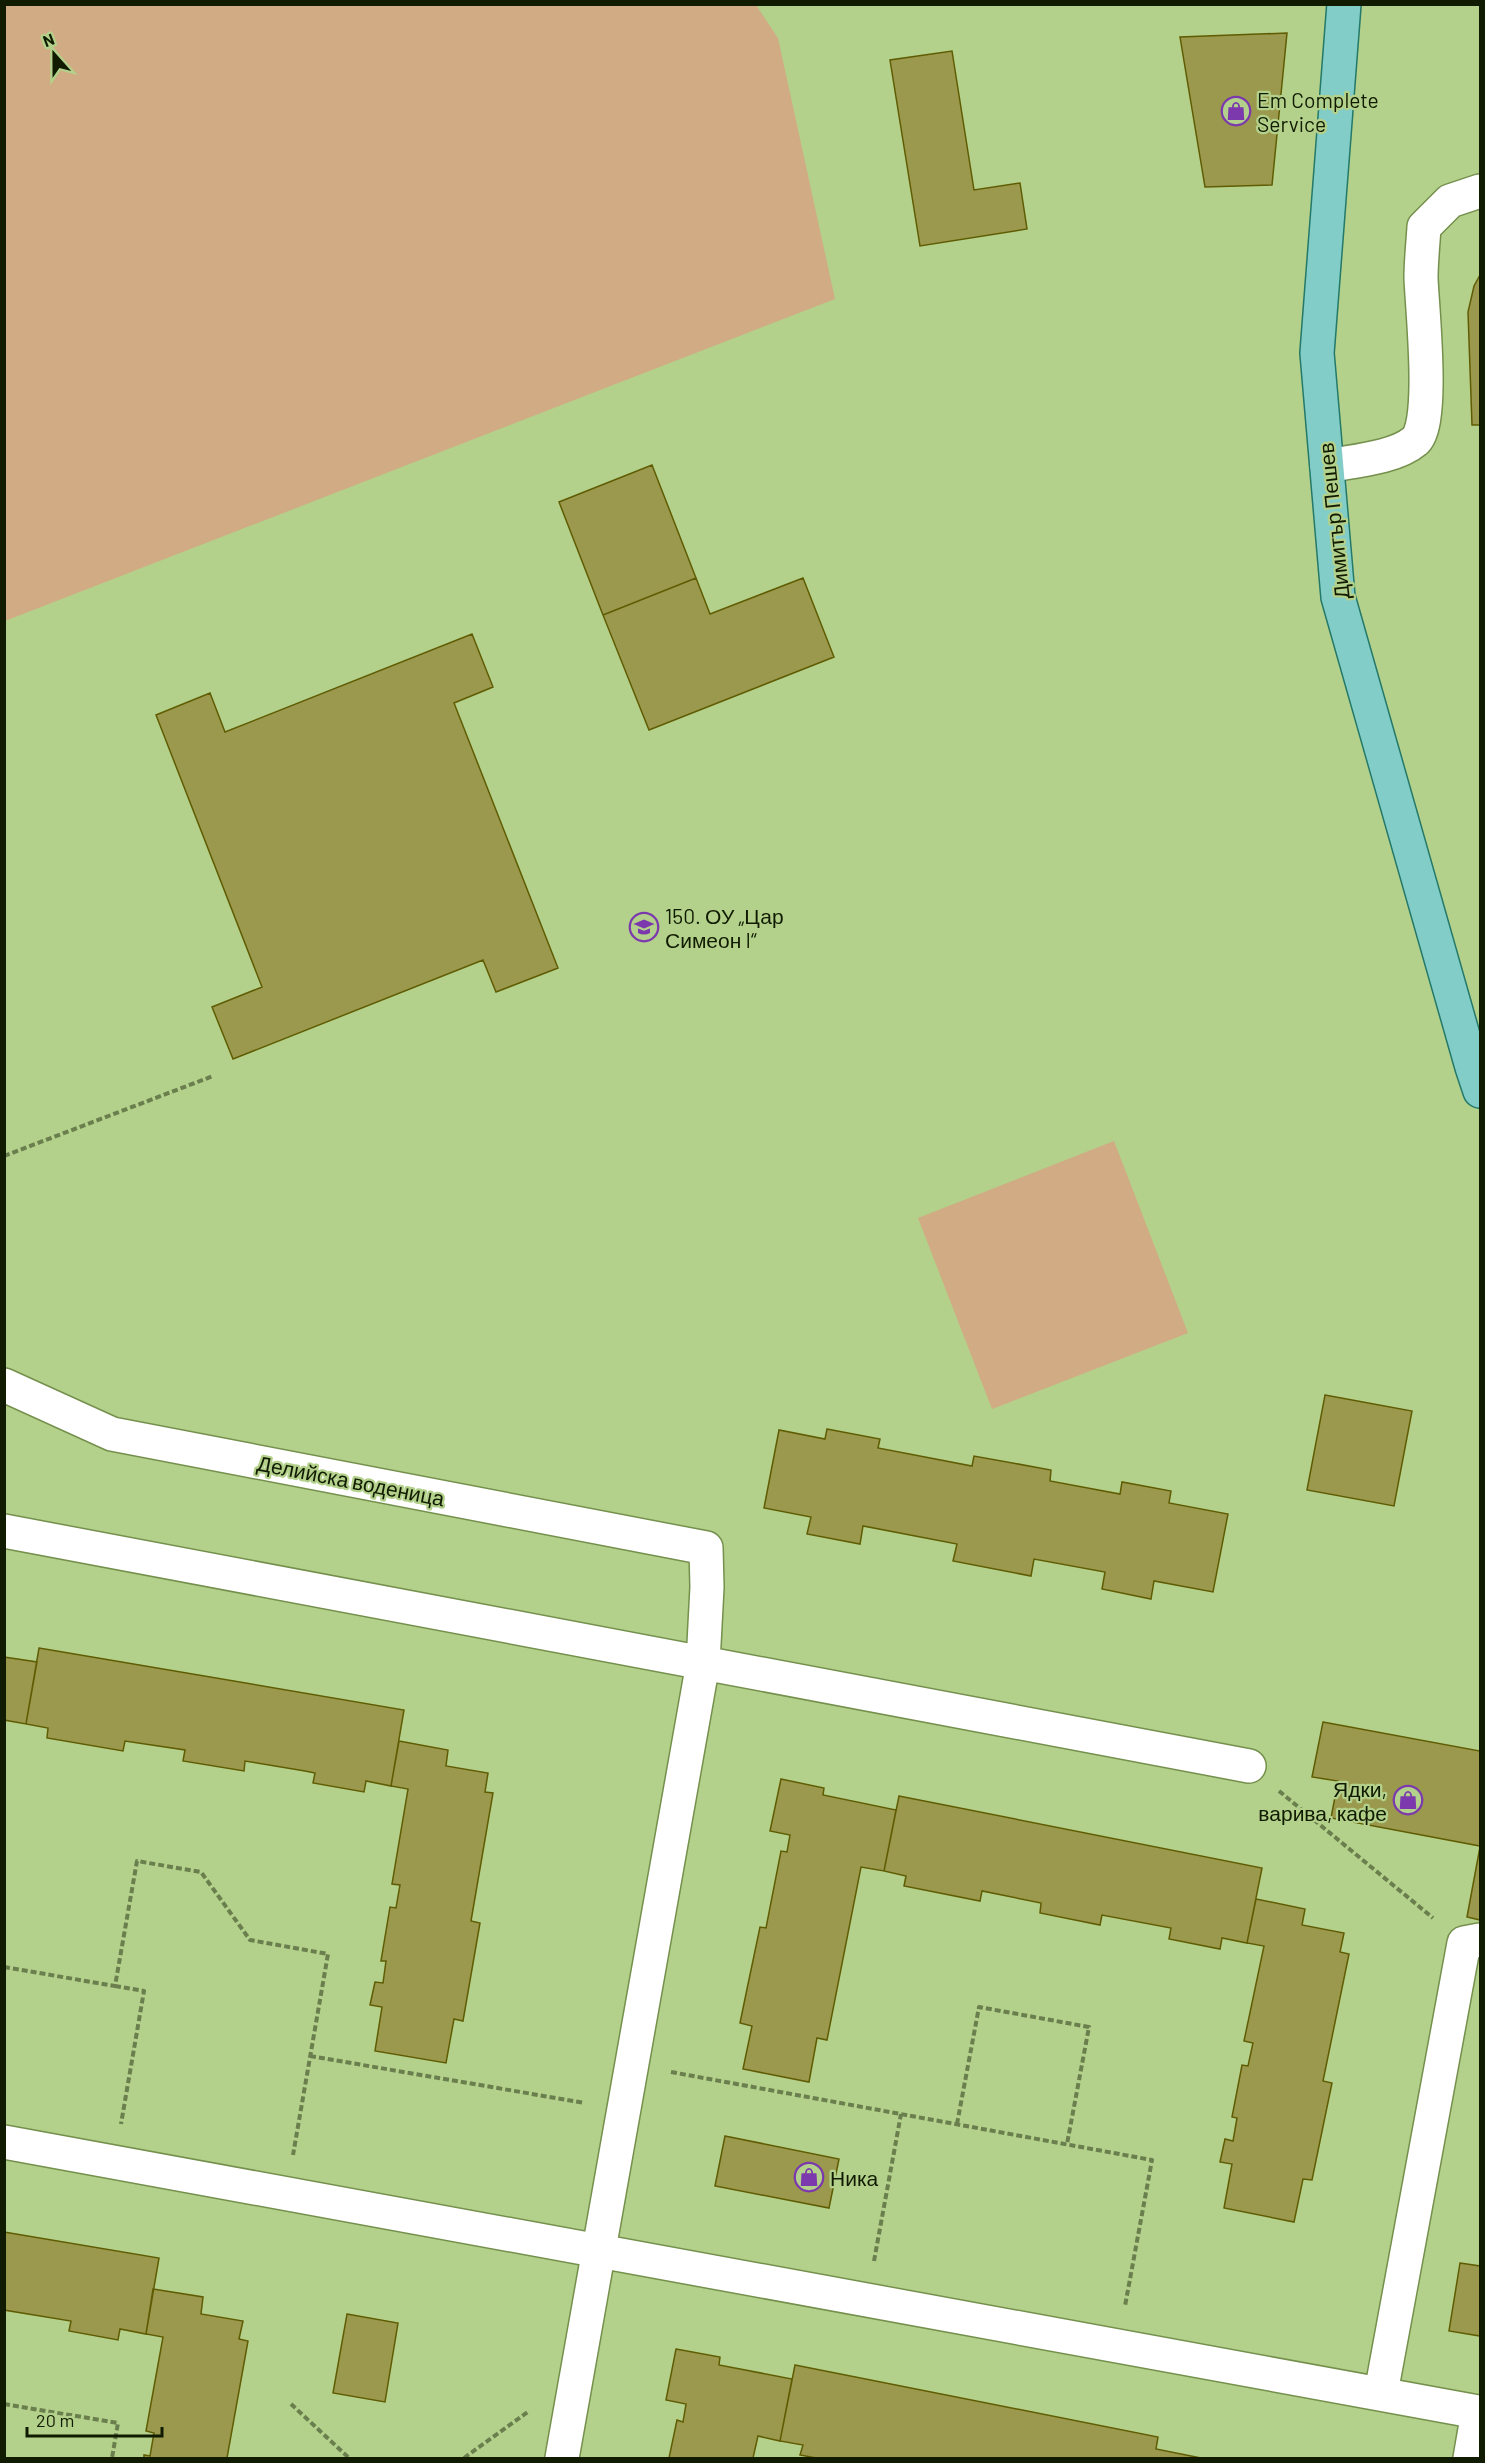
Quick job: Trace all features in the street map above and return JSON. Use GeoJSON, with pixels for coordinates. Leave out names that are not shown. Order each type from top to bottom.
{"type":"FeatureCollection","features":[{"type":"Feature","properties":{"kind":"main road","name":"Димитър Пешев"},"geometry":{"type":"LineString","coordinates":[[1344,4],[1317,353],[1338,597],[1480,1091]]}},
{"type":"Feature","properties":{"kind":"street"},"geometry":{"type":"LineString","coordinates":[[1327,466],[1400,452],[1417,440],[1424,423],[1426,349],[1421,276],[1424,228],[1450,201],[1480,191]]}},
{"type":"Feature","properties":{"kind":"street","name":"Делийска воденица"},"geometry":{"type":"LineString","coordinates":[[4,1385],[112,1434],[705,1548],[707,1587],[703,1663]]}},
{"type":"Feature","properties":{"kind":"street"},"geometry":{"type":"LineString","coordinates":[[4,1531],[1249,1766]]}},
{"type":"Feature","properties":{"kind":"street"},"geometry":{"type":"LineString","coordinates":[[562,2458],[703,1663]]}},
{"type":"Feature","properties":{"kind":"street"},"geometry":{"type":"LineString","coordinates":[[1381,2393],[1472,1942]]}},
{"type":"Feature","properties":{"kind":"street"},"geometry":{"type":"LineString","coordinates":[[4,2142],[1478,2412],[1470,2458]]}},
{"type":"Feature","properties":{"kind":"path"},"geometry":{"type":"LineString","coordinates":[[4,1156],[213,1076]]}},
{"type":"Feature","properties":{"kind":"path"},"geometry":{"type":"LineString","coordinates":[[1249,1766],[1472,1942]]}},
{"type":"Feature","properties":{"kind":"path"},"geometry":{"type":"LineString","coordinates":[[116,1986],[137,1861],[201,1872],[250,1940],[328,1954],[286,2193]]}},
{"type":"Feature","properties":{"kind":"path"},"geometry":{"type":"LineString","coordinates":[[4,1967],[144,1991],[114,2162]]}},
{"type":"Feature","properties":{"kind":"path"},"geometry":{"type":"LineString","coordinates":[[957,2124],[979,2007],[1089,2027],[1067,2144]]}},
{"type":"Feature","properties":{"kind":"path"},"geometry":{"type":"LineString","coordinates":[[310,2056],[624,2109]]}},
{"type":"Feature","properties":{"kind":"path"},"geometry":{"type":"LineString","coordinates":[[632,2064],[1152,2160],[1117,2345]]}},
{"type":"Feature","properties":{"kind":"path"},"geometry":{"type":"LineString","coordinates":[[867,2300],[901,2114]]}},
{"type":"Feature","properties":{"kind":"path"},"geometry":{"type":"LineString","coordinates":[[464,2458],[577,2375]]}},
{"type":"Feature","properties":{"kind":"path"},"geometry":{"type":"LineString","coordinates":[[4,2404],[118,2423],[112,2458]]}},
{"type":"Feature","properties":{"kind":"path"},"geometry":{"type":"LineString","coordinates":[[291,2404],[349,2458]]}},
{"type":"Feature","properties":{"kind":"shaded area"},"geometry":{"type":"Polygon","coordinates":[[[5,4],[756,5],[778,38],[835,299],[5,621],[5,4]]]}},
{"type":"Feature","properties":{"kind":"shaded area"},"geometry":{"type":"Polygon","coordinates":[[[1114,1141],[1188,1333],[992,1409],[918,1218],[1114,1141]]]}},
{"type":"Feature","properties":{"kind":"building","name":"Em Complete Service"},"geometry":{"type":"Polygon","coordinates":[[[1287,33],[1272,185],[1205,187],[1180,37],[1287,33]]]}},
{"type":"Feature","properties":{"kind":"building"},"geometry":{"type":"Polygon","coordinates":[[[952,51],[974,190],[1020,183],[1027,229],[920,246],[890,60],[952,51]]]}},
{"type":"Feature","properties":{"kind":"building"},"geometry":{"type":"Polygon","coordinates":[[[1480,275],[1480,425],[1472,425],[1468,312],[1474,286],[1480,275]]]}},
{"type":"Feature","properties":{"kind":"building"},"geometry":{"type":"Polygon","coordinates":[[[652,465],[696,578],[603,615],[559,502],[652,465]]]}},
{"type":"Feature","properties":{"kind":"building"},"geometry":{"type":"Polygon","coordinates":[[[696,578],[710,614],[803,578],[834,657],[649,730],[603,615],[696,578]]]}},
{"type":"Feature","properties":{"kind":"building"},"geometry":{"type":"Polygon","coordinates":[[[472,634],[493,687],[454,703],[558,968],[496,992],[483,960],[233,1059],[212,1007],[262,987],[156,715],[210,693],[225,732],[472,634]]]}},
{"type":"Feature","properties":{"kind":"building"},"geometry":{"type":"Polygon","coordinates":[[[1325,1395],[1412,1411],[1394,1506],[1307,1490],[1325,1395]]]}},
{"type":"Feature","properties":{"kind":"building"},"geometry":{"type":"Polygon","coordinates":[[[827,1429],[880,1439],[878,1448],[972,1466],[974,1456],[1051,1470],[1050,1481],[1120,1494],[1122,1482],[1171,1491],[1169,1503],[1228,1514],[1213,1592],[1154,1581],[1151,1599],[1102,1589],[1105,1572],[1034,1559],[1031,1576],[953,1561],[957,1544],[863,1526],[860,1544],[807,1534],[811,1517],[764,1508],[779,1430],[825,1439],[827,1429]]]}},
{"type":"Feature","properties":{"kind":"building"},"geometry":{"type":"Polygon","coordinates":[[[39,1648],[404,1710],[391,1786],[366,1781],[364,1792],[313,1783],[315,1773],[305,1771],[245,1761],[244,1771],[183,1761],[185,1750],[125,1741],[123,1751],[47,1738],[48,1728],[26,1724],[39,1648]]]}},
{"type":"Feature","properties":{"kind":"building"},"geometry":{"type":"Polygon","coordinates":[[[4,1657],[37,1662],[26,1724],[4,1720],[4,1657]]]}},
{"type":"Feature","properties":{"kind":"building","name":"Ядки, варива, кафе"},"geometry":{"type":"Polygon","coordinates":[[[1323,1722],[1480,1751],[1480,1846],[1331,1818],[1338,1781],[1312,1777],[1323,1722]]]}},
{"type":"Feature","properties":{"kind":"building"},"geometry":{"type":"Polygon","coordinates":[[[399,1741],[448,1750],[446,1766],[488,1773],[485,1792],[493,1793],[471,1921],[480,1923],[463,2021],[454,2019],[446,2063],[375,2051],[382,2007],[370,2005],[375,1982],[383,1983],[386,1961],[381,1961],[390,1907],[396,1908],[400,1885],[392,1884],[408,1789],[391,1786],[399,1741]]]}},
{"type":"Feature","properties":{"kind":"building"},"geometry":{"type":"Polygon","coordinates":[[[781,1779],[824,1788],[823,1795],[896,1810],[884,1871],[861,1867],[827,2040],[817,2038],[809,2082],[743,2069],[752,2026],[740,2023],[760,1927],[766,1928],[781,1851],[787,1852],[790,1835],[770,1831],[781,1779]]]}},
{"type":"Feature","properties":{"kind":"building"},"geometry":{"type":"Polygon","coordinates":[[[899,1796],[1262,1868],[1247,1943],[1222,1938],[1220,1949],[1169,1939],[1171,1928],[1102,1915],[1100,1925],[1040,1913],[1041,1903],[982,1891],[980,1901],[904,1886],[906,1876],[884,1871],[899,1796]]]}},
{"type":"Feature","properties":{"kind":"building"},"geometry":{"type":"Polygon","coordinates":[[[1480,1847],[1480,1920],[1467,1917],[1480,1847]]]}},
{"type":"Feature","properties":{"kind":"building"},"geometry":{"type":"Polygon","coordinates":[[[1256,1899],[1305,1909],[1302,1925],[1344,1933],[1340,1952],[1349,1954],[1323,2081],[1332,2083],[1312,2180],[1303,2179],[1294,2222],[1224,2208],[1232,2164],[1220,2162],[1225,2139],[1233,2141],[1237,2118],[1232,2117],[1242,2065],[1248,2066],[1253,2043],[1244,2041],[1264,1946],[1247,1943],[1256,1899]]]}},
{"type":"Feature","properties":{"kind":"building"},"geometry":{"type":"Polygon","coordinates":[[[725,2136],[839,2159],[829,2208],[715,2186],[725,2136]]]}},
{"type":"Feature","properties":{"kind":"building"},"geometry":{"type":"Polygon","coordinates":[[[4,2232],[159,2258],[146,2334],[120,2329],[118,2340],[69,2331],[71,2321],[4,2310],[4,2232]]]}},
{"type":"Feature","properties":{"kind":"building"},"geometry":{"type":"Polygon","coordinates":[[[1460,2263],[1480,2266],[1480,2336],[1449,2331],[1460,2263]]]}},
{"type":"Feature","properties":{"kind":"building"},"geometry":{"type":"Polygon","coordinates":[[[153,2289],[203,2297],[201,2314],[243,2321],[239,2339],[248,2341],[227,2458],[144,2458],[144,2455],[150,2456],[154,2433],[146,2431],[163,2337],[146,2334],[153,2289]]]}},
{"type":"Feature","properties":{"kind":"building"},"geometry":{"type":"Polygon","coordinates":[[[347,2314],[398,2323],[385,2402],[333,2393],[347,2314]]]}},
{"type":"Feature","properties":{"kind":"building"},"geometry":{"type":"Polygon","coordinates":[[[676,2349],[720,2357],[719,2365],[792,2379],[780,2441],[758,2436],[753,2458],[669,2458],[677,2420],[683,2422],[686,2404],[666,2400],[676,2349]]]}},
{"type":"Feature","properties":{"kind":"building"},"geometry":{"type":"Polygon","coordinates":[[[795,2365],[1158,2437],[1156,2449],[1201,2458],[816,2458],[800,2455],[803,2445],[780,2441],[795,2365]]]}},
{"type":"Feature","properties":{"kind":"place","name":"Em Complete Service"},"geometry":{"type":"Point","coordinates":[1236,111]}},
{"type":"Feature","properties":{"kind":"place","name":"150. ОУ „Цар Симеон I“"},"geometry":{"type":"Point","coordinates":[644,927]}},
{"type":"Feature","properties":{"kind":"place","name":"Ядки, варива, кафе"},"geometry":{"type":"Point","coordinates":[1408,1800]}},
{"type":"Feature","properties":{"kind":"place","name":"Ника"},"geometry":{"type":"Point","coordinates":[809,2177]}}]}
